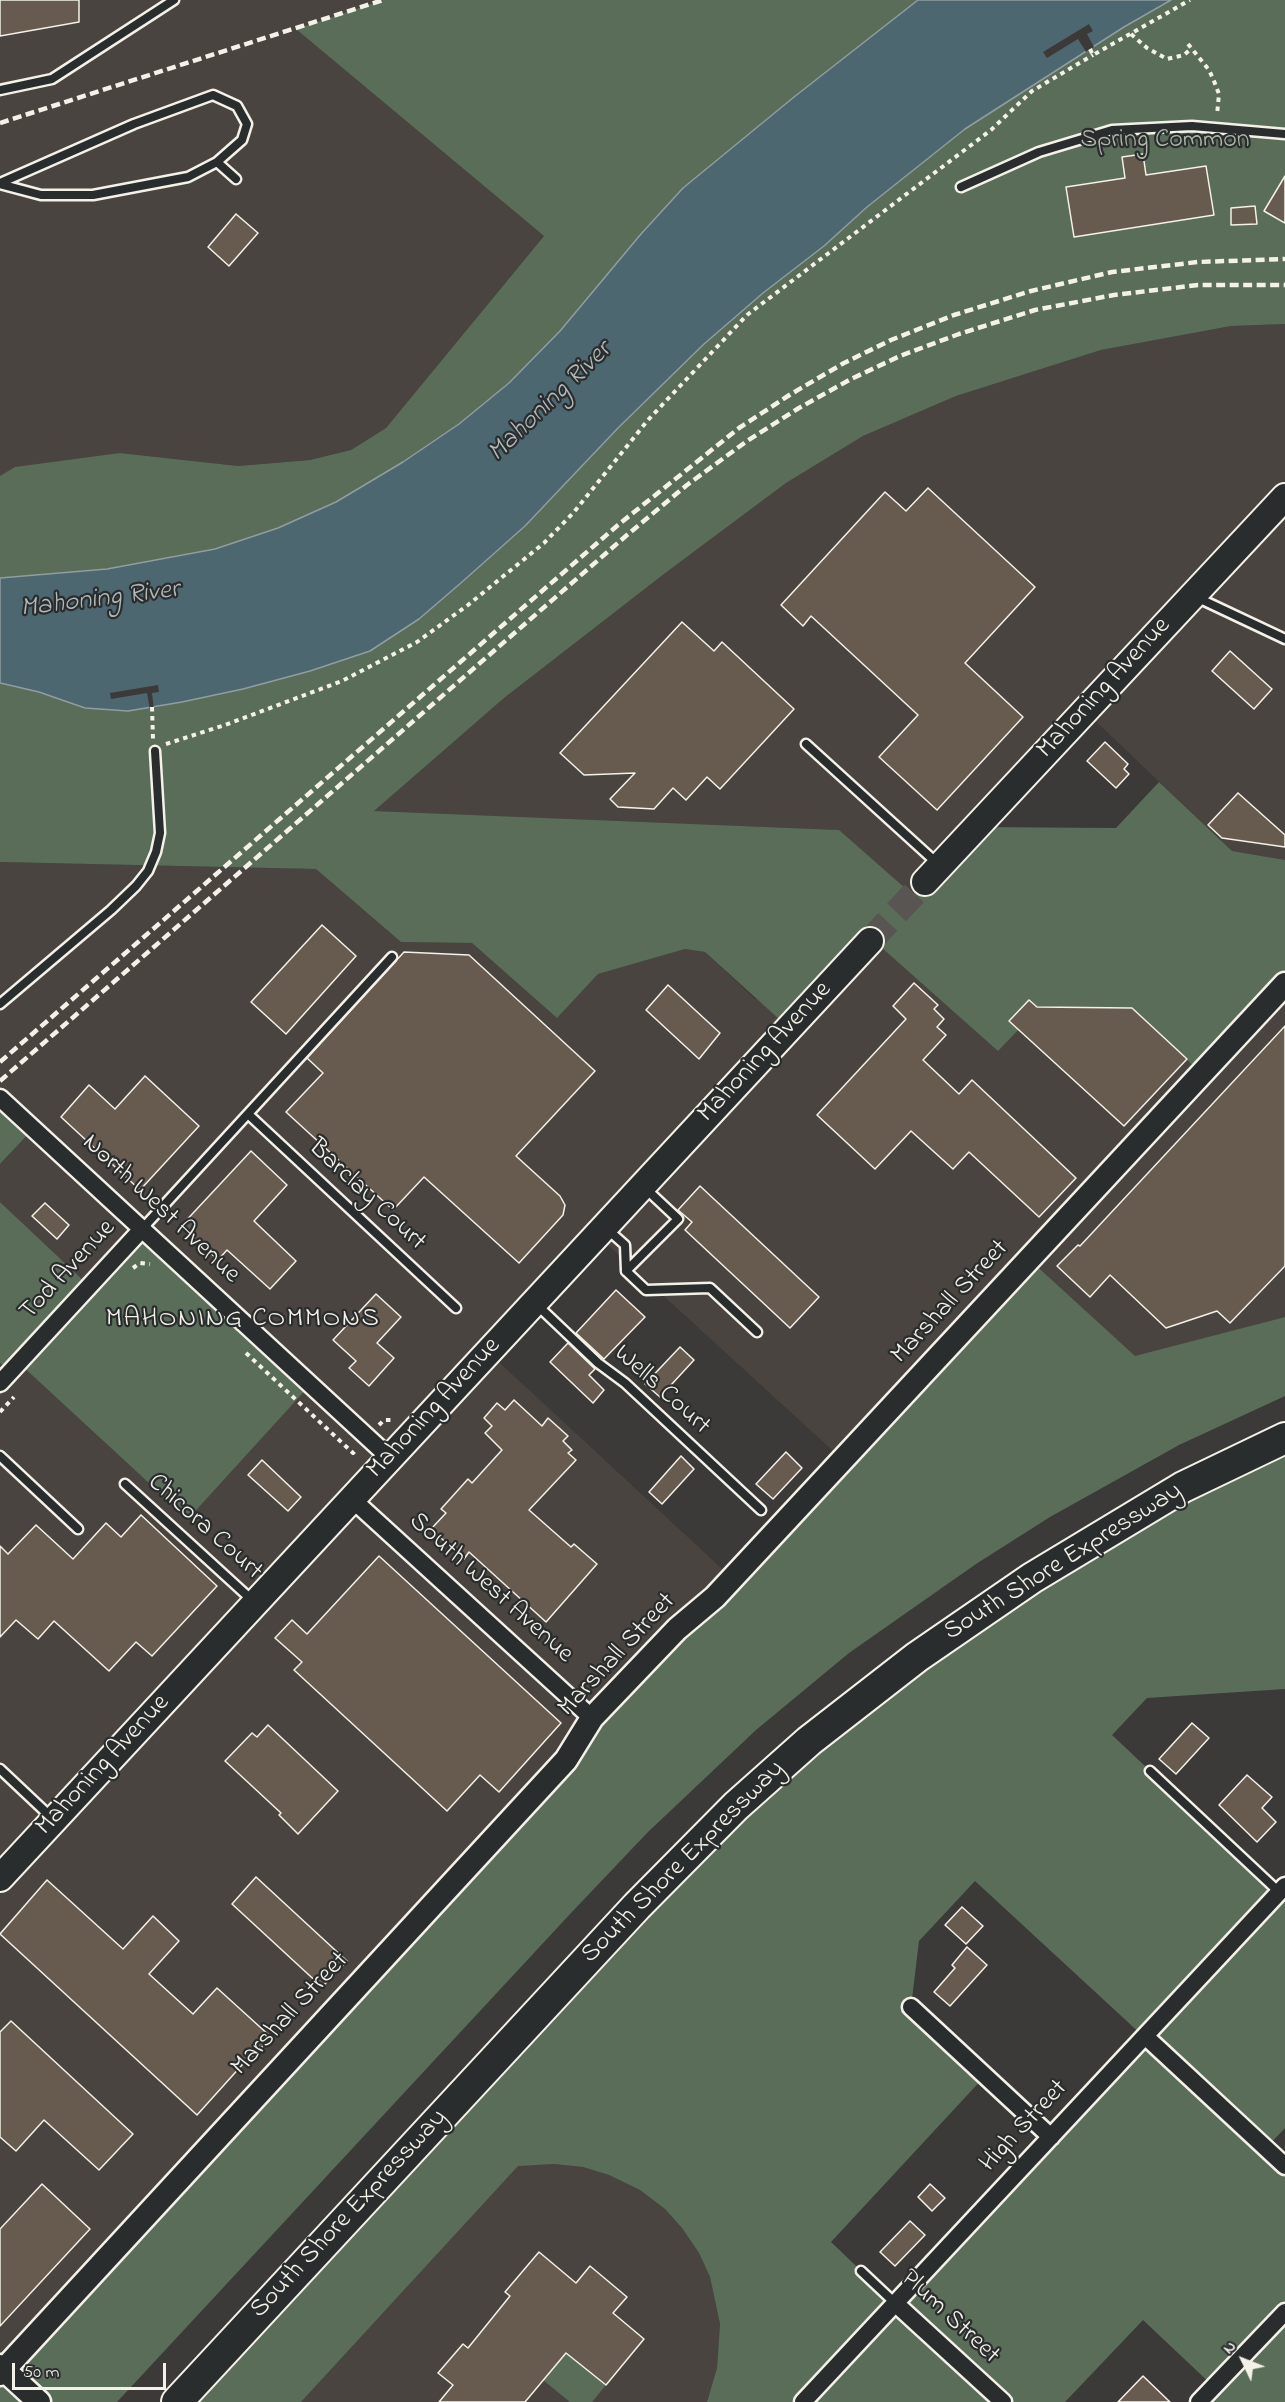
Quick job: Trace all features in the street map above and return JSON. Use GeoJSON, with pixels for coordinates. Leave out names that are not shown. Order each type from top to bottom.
{"type":"FeatureCollection","features":[{"type":"Feature","properties":{"kind":"highway","name":"South Shore Expressway"},"geometry":{"type":"LineString","coordinates":[[181,2398],[637,1905],[736,1806],[809,1741],[881,1683],[1032,1578],[1183,1487],[1285,1438]]}},
{"type":"Feature","properties":{"kind":"main road","name":"Mahoning Avenue"},"geometry":{"type":"LineString","coordinates":[[932,874],[1285,497]]}},
{"type":"Feature","properties":{"kind":"main road","name":"Mahoning Avenue"},"geometry":{"type":"LineString","coordinates":[[0,1878],[870,941]]}},
{"type":"Feature","properties":{"kind":"street","name":"Marshall Street"},"geometry":{"type":"LineString","coordinates":[[1,2370],[566,1760],[592,1718],[676,1629],[715,1598],[1285,984]]}},
{"type":"Feature","properties":{"kind":"street","name":"North West Avenue"},"geometry":{"type":"LineString","coordinates":[[0,1098],[390,1458]]}},
{"type":"Feature","properties":{"kind":"street","name":"Tod Avenue"},"geometry":{"type":"LineString","coordinates":[[0,1383],[143,1228]]}},
{"type":"Feature","properties":{"kind":"street","name":"South West Avenue"},"geometry":{"type":"LineString","coordinates":[[352,1498],[592,1718]]}},
{"type":"Feature","properties":{"kind":"street","name":"High Street"},"geometry":{"type":"LineString","coordinates":[[803,2402],[1282,1889]]}},
{"type":"Feature","properties":{"kind":"street"},"geometry":{"type":"LineString","coordinates":[[911,2007],[1051,2137]]}},
{"type":"Feature","properties":{"kind":"street"},"geometry":{"type":"LineString","coordinates":[[1145,2036],[1285,2166]]}},
{"type":"Feature","properties":{"kind":"street","name":"Plum Street"},"geometry":{"type":"LineString","coordinates":[[895,2303],[1003,2402]]}},
{"type":"Feature","properties":{"kind":"street"},"geometry":{"type":"LineString","coordinates":[[1199,2402],[1285,2312]]}},
{"type":"Feature","properties":{"kind":"street"},"geometry":{"type":"LineString","coordinates":[[1,2370],[39,2402]]}},
{"type":"Feature","properties":{"kind":"lane"},"geometry":{"type":"LineString","coordinates":[[0,90],[52,79],[174,0]]}},
{"type":"Feature","properties":{"kind":"lane"},"geometry":{"type":"LineString","coordinates":[[213,95],[237,106],[247,124],[242,140],[217,162],[188,177],[93,195],[41,195],[0,184],[134,124],[213,95]]}},
{"type":"Feature","properties":{"kind":"lane"},"geometry":{"type":"LineString","coordinates":[[961,187],[1032,155],[1112,130],[1192,126],[1285,135]]}},
{"type":"Feature","properties":{"kind":"lane"},"geometry":{"type":"LineString","coordinates":[[217,162],[236,179]]}},
{"type":"Feature","properties":{"kind":"lane"},"geometry":{"type":"LineString","coordinates":[[1193,595],[1285,639]]}},
{"type":"Feature","properties":{"kind":"lane"},"geometry":{"type":"LineString","coordinates":[[806,744],[932,874]]}},
{"type":"Feature","properties":{"kind":"lane"},"geometry":{"type":"LineString","coordinates":[[0,1004],[111,910],[148,871],[156,852],[160,832],[154,749]]}},
{"type":"Feature","properties":{"kind":"lane","name":"Tod Avenue"},"geometry":{"type":"LineString","coordinates":[[143,1228],[392,957]]}},
{"type":"Feature","properties":{"kind":"lane","name":"Barclay Court"},"geometry":{"type":"LineString","coordinates":[[248,1114],[456,1308]]}},
{"type":"Feature","properties":{"kind":"lane"},"geometry":{"type":"LineString","coordinates":[[626,1272],[678,1219],[642,1186]]}},
{"type":"Feature","properties":{"kind":"lane"},"geometry":{"type":"LineString","coordinates":[[604,1226],[625,1245],[626,1272],[646,1290],[710,1288],[757,1332]]}},
{"type":"Feature","properties":{"kind":"lane","name":"Wells Court"},"geometry":{"type":"LineString","coordinates":[[534,1302],[761,1510]]}},
{"type":"Feature","properties":{"kind":"lane"},"geometry":{"type":"LineString","coordinates":[[0,1456],[78,1529]]}},
{"type":"Feature","properties":{"kind":"lane","name":"Chicora Court"},"geometry":{"type":"LineString","coordinates":[[125,1484],[255,1603]]}},
{"type":"Feature","properties":{"kind":"lane"},"geometry":{"type":"LineString","coordinates":[[0,1769],[54,1820]]}},
{"type":"Feature","properties":{"kind":"lane"},"geometry":{"type":"LineString","coordinates":[[1150,1771],[1282,1889]]}},
{"type":"Feature","properties":{"kind":"lane","name":"Plum Street"},"geometry":{"type":"LineString","coordinates":[[861,2271],[895,2303]]}},
{"type":"Feature","properties":{"kind":"path"},"geometry":{"type":"LineString","coordinates":[[152,707],[154,749],[342,681],[417,642],[468,605],[535,550],[574,512],[648,420],[747,315],[991,130],[1026,95],[1190,0]]}},
{"type":"Feature","properties":{"kind":"path"},"geometry":{"type":"LineString","coordinates":[[1131,34],[1147,48],[1167,59],[1184,56],[1192,48]]}},
{"type":"Feature","properties":{"kind":"path"},"geometry":{"type":"LineString","coordinates":[[1188,44],[1209,70],[1219,94],[1216,128]]}},
{"type":"Feature","properties":{"kind":"path"},"geometry":{"type":"LineString","coordinates":[[1090,50],[1093,55]]}},
{"type":"Feature","properties":{"kind":"path"},"geometry":{"type":"LineString","coordinates":[[126,1276],[140,1263],[147,1262],[153,1265]]}},
{"type":"Feature","properties":{"kind":"path"},"geometry":{"type":"LineString","coordinates":[[244,1351],[352,1453]]}},
{"type":"Feature","properties":{"kind":"path"},"geometry":{"type":"LineString","coordinates":[[0,1412],[16,1395]]}},
{"type":"Feature","properties":{"kind":"shaded area"},"geometry":{"type":"Polygon","coordinates":[[[0,0],[383,0],[297,29],[544,236],[386,428],[351,450],[310,460],[238,466],[120,453],[0,476],[0,0]]]}},
{"type":"Feature","properties":{"kind":"shaded area"},"geometry":{"type":"Polygon","coordinates":[[[1285,324],[1285,860],[1232,851],[1085,711],[913,895],[838,830],[373,811],[504,698],[664,574],[786,483],[863,436],[956,396],[1101,350],[1231,326],[1285,324]]]}},
{"type":"Feature","properties":{"kind":"shaded area"},"geometry":{"type":"Polygon","coordinates":[[[0,862],[316,869],[401,942],[472,943],[557,1018],[598,974],[685,949],[705,952],[755,999],[872,939],[1009,1021],[1029,1000],[1037,1007],[1132,1008],[1202,1073],[1285,984],[1285,1317],[1135,1357],[1030,1260],[843,1460],[597,1235],[488,1352],[733,1579],[0,2366],[0,1363],[10,1372],[89,1287],[0,1202],[0,1164],[33,1129],[0,1099],[0,862]]]}},
{"type":"Feature","properties":{"kind":"shaded area"},"geometry":{"type":"Polygon","coordinates":[[[554,2164],[583,2167],[609,2175],[640,2190],[665,2209],[682,2228],[699,2253],[710,2277],[720,2324],[717,2368],[707,2402],[301,2402],[518,2165],[554,2164]]]}},
{"type":"Feature","properties":{"kind":"green space"},"geometry":{"type":"Polygon","coordinates":[[[383,0],[918,0],[683,188],[641,234],[560,331],[509,383],[459,424],[403,462],[336,502],[278,529],[215,549],[107,569],[0,578],[0,476],[15,467],[120,453],[238,466],[310,460],[351,450],[386,428],[544,236],[296,29],[383,0]]]}},
{"type":"Feature","properties":{"kind":"green space","name":"Spring Common"},"geometry":{"type":"Polygon","coordinates":[[[1171,0],[1285,0],[1285,324],[1231,326],[1101,350],[956,396],[863,436],[786,483],[664,574],[504,698],[374,811],[839,830],[913,895],[976,827],[1116,828],[1159,782],[1232,851],[1285,860],[1285,984],[1202,1074],[1132,1008],[1037,1007],[1029,1000],[1010,1020],[1019,1029],[998,1051],[872,939],[789,1028],[705,952],[685,949],[598,974],[557,1018],[472,943],[401,942],[316,869],[0,862],[0,683],[39,692],[85,708],[182,702],[310,671],[370,650],[419,619],[525,526],[618,428],[704,344],[867,207],[965,129],[1124,27],[1171,0]]]}},
{"type":"Feature","properties":{"kind":"green space"},"geometry":{"type":"Polygon","coordinates":[[[0,1099],[33,1129],[0,1164],[0,1099]]]}},
{"type":"Feature","properties":{"kind":"green space"},"geometry":{"type":"Polygon","coordinates":[[[0,1202],[89,1286],[143,1228],[311,1384],[188,1519],[19,1363],[10,1372],[0,1363],[0,1202]]]}},
{"type":"Feature","properties":{"kind":"green space"},"geometry":{"type":"Polygon","coordinates":[[[1030,1260],[1135,1356],[1285,1317],[1285,1396],[1179,1445],[1050,1517],[976,1564],[849,1653],[756,1730],[648,1832],[117,2402],[0,2402],[0,2374],[1030,1260]]]}},
{"type":"Feature","properties":{"kind":"green space"},"geometry":{"type":"Polygon","coordinates":[[[1285,1438],[1285,1689],[1147,1698],[1112,1735],[1279,1892],[1285,1886],[1285,2128],[1266,2148],[1285,2166],[1285,2312],[1278,2319],[1285,2326],[1285,2402],[1199,2402],[1214,2387],[1143,2320],[1065,2402],[707,2402],[717,2368],[720,2324],[710,2277],[699,2253],[682,2228],[665,2209],[640,2190],[609,2175],[583,2167],[554,2164],[518,2166],[301,2402],[177,2402],[569,1978],[872,1690],[1285,1438]],[[975,1881],[919,1941],[911,2007],[985,2076],[831,2242],[895,2303],[1144,2037],[975,1881]]]}},
{"type":"Feature","properties":{"kind":"green space"},"geometry":{"type":"Polygon","coordinates":[[[566,2353],[606,2385],[592,2402],[570,2402],[543,2380],[566,2353]]]}},
{"type":"Feature","properties":{"kind":"water","name":"Mahoning River"},"geometry":{"type":"Polygon","coordinates":[[[918,0],[1171,0],[1124,27],[965,129],[867,207],[824,246],[763,293],[704,344],[618,428],[525,526],[419,619],[370,651],[310,671],[243,689],[128,711],[85,708],[39,692],[0,683],[0,578],[107,569],[215,549],[278,528],[336,502],[403,462],[459,424],[509,383],[560,331],[641,234],[683,188],[918,0]]]}},
{"type":"Feature","properties":{"kind":"pier"},"geometry":{"type":"Polygon","coordinates":[[[1089,24],[1093,31],[1087,34],[1094,47],[1086,52],[1078,39],[1047,58],[1043,52],[1089,24]]]}},
{"type":"Feature","properties":{"kind":"pier"},"geometry":{"type":"Polygon","coordinates":[[[158,685],[159,692],[152,693],[154,710],[152,708],[150,710],[147,693],[111,699],[110,693],[158,685]]]}},
{"type":"Feature","properties":{"kind":"building"},"geometry":{"type":"Polygon","coordinates":[[[0,0],[79,0],[79,22],[0,36],[0,0]]]}},
{"type":"Feature","properties":{"kind":"building"},"geometry":{"type":"Polygon","coordinates":[[[1143,154],[1146,175],[1206,166],[1214,215],[1074,237],[1066,187],[1125,178],[1122,157],[1143,154]]]}},
{"type":"Feature","properties":{"kind":"building"},"geometry":{"type":"Polygon","coordinates":[[[1285,176],[1285,223],[1264,211],[1285,176]]]}},
{"type":"Feature","properties":{"kind":"building"},"geometry":{"type":"Polygon","coordinates":[[[1255,206],[1257,224],[1231,225],[1231,208],[1255,206]]]}},
{"type":"Feature","properties":{"kind":"building"},"geometry":{"type":"Polygon","coordinates":[[[236,214],[258,233],[229,266],[208,247],[236,214]]]}},
{"type":"Feature","properties":{"kind":"building"},"geometry":{"type":"Polygon","coordinates":[[[928,488],[1035,587],[965,663],[1023,717],[937,810],[879,757],[918,715],[811,616],[803,626],[781,605],[885,492],[906,511],[928,488]]]}},
{"type":"Feature","properties":{"kind":"building"},"geometry":{"type":"Polygon","coordinates":[[[682,622],[714,651],[722,642],[794,709],[720,789],[707,777],[686,800],[673,788],[654,809],[618,807],[610,799],[635,773],[584,775],[560,753],[682,622]]]}},
{"type":"Feature","properties":{"kind":"building"},"geometry":{"type":"Polygon","coordinates":[[[1230,651],[1272,689],[1254,709],[1212,671],[1230,651]]]}},
{"type":"Feature","properties":{"kind":"building"},"geometry":{"type":"Polygon","coordinates":[[[1105,742],[1128,764],[1124,769],[1129,774],[1116,788],[1087,761],[1105,742]]]}},
{"type":"Feature","properties":{"kind":"building"},"geometry":{"type":"Polygon","coordinates":[[[1238,793],[1285,835],[1285,847],[1222,838],[1208,825],[1238,793]]]}},
{"type":"Feature","properties":{"kind":"building"},"geometry":{"type":"Polygon","coordinates":[[[322,925],[356,956],[286,1034],[251,1002],[322,925]]]}},
{"type":"Feature","properties":{"kind":"building"},"geometry":{"type":"Polygon","coordinates":[[[404,952],[469,955],[595,1071],[516,1156],[560,1196],[565,1205],[563,1215],[519,1263],[424,1177],[393,1210],[286,1112],[323,1073],[307,1058],[404,952]]]}},
{"type":"Feature","properties":{"kind":"building"},"geometry":{"type":"Polygon","coordinates":[[[914,983],[938,1005],[934,1009],[944,1019],[937,1027],[946,1035],[923,1060],[959,1094],[972,1080],[1076,1178],[1039,1217],[969,1152],[953,1169],[911,1131],[875,1169],[817,1115],[906,1019],[893,1006],[914,983]]]}},
{"type":"Feature","properties":{"kind":"building"},"geometry":{"type":"Polygon","coordinates":[[[668,985],[720,1033],[699,1059],[646,1010],[668,985]]]}},
{"type":"Feature","properties":{"kind":"building"},"geometry":{"type":"Polygon","coordinates":[[[1029,1000],[1037,1007],[1132,1008],[1187,1059],[1124,1126],[1009,1021],[1029,1000]]]}},
{"type":"Feature","properties":{"kind":"building"},"geometry":{"type":"Polygon","coordinates":[[[1285,1026],[1285,1266],[1230,1323],[1217,1311],[1166,1328],[1110,1275],[1090,1297],[1057,1266],[1078,1245],[1080,1246],[1285,1026]]]}},
{"type":"Feature","properties":{"kind":"building"},"geometry":{"type":"Polygon","coordinates":[[[145,1076],[199,1126],[140,1190],[61,1117],[89,1085],[115,1109],[145,1076]]]}},
{"type":"Feature","properties":{"kind":"building"},"geometry":{"type":"Polygon","coordinates":[[[251,1151],[287,1185],[254,1221],[296,1261],[270,1289],[227,1250],[218,1260],[181,1226],[251,1151]]]}},
{"type":"Feature","properties":{"kind":"building"},"geometry":{"type":"Polygon","coordinates":[[[700,1186],[819,1297],[790,1328],[685,1230],[692,1222],[678,1210],[700,1186]]]}},
{"type":"Feature","properties":{"kind":"building"},"geometry":{"type":"Polygon","coordinates":[[[45,1203],[69,1225],[57,1239],[32,1216],[45,1203]]]}},
{"type":"Feature","properties":{"kind":"building"},"geometry":{"type":"Polygon","coordinates":[[[616,1290],[645,1317],[604,1359],[576,1333],[616,1290]]]}},
{"type":"Feature","properties":{"kind":"building"},"geometry":{"type":"Polygon","coordinates":[[[376,1294],[401,1317],[377,1343],[394,1358],[369,1386],[349,1368],[356,1361],[333,1340],[376,1294]]]}},
{"type":"Feature","properties":{"kind":"building"},"geometry":{"type":"Polygon","coordinates":[[[568,1343],[595,1369],[589,1375],[604,1390],[593,1403],[550,1362],[568,1343]]]}},
{"type":"Feature","properties":{"kind":"building"},"geometry":{"type":"Polygon","coordinates":[[[680,1347],[694,1360],[660,1397],[645,1384],[680,1347]]]}},
{"type":"Feature","properties":{"kind":"building"},"geometry":{"type":"Polygon","coordinates":[[[514,1400],[542,1426],[548,1418],[568,1436],[563,1441],[572,1450],[568,1453],[576,1460],[529,1510],[571,1547],[574,1544],[597,1564],[546,1622],[469,1552],[464,1559],[431,1529],[446,1513],[441,1509],[468,1479],[472,1483],[502,1450],[485,1433],[492,1426],[484,1418],[497,1403],[505,1410],[514,1400]]]}},
{"type":"Feature","properties":{"kind":"building"},"geometry":{"type":"Polygon","coordinates":[[[786,1452],[802,1468],[773,1499],[756,1484],[786,1452]]]}},
{"type":"Feature","properties":{"kind":"building"},"geometry":{"type":"Polygon","coordinates":[[[681,1456],[694,1469],[662,1504],[649,1492],[681,1456]]]}},
{"type":"Feature","properties":{"kind":"building"},"geometry":{"type":"Polygon","coordinates":[[[262,1460],[301,1497],[288,1511],[248,1475],[262,1460]]]}},
{"type":"Feature","properties":{"kind":"building"},"geometry":{"type":"Polygon","coordinates":[[[141,1515],[217,1586],[152,1656],[136,1642],[109,1671],[54,1621],[38,1639],[16,1620],[0,1637],[0,1546],[8,1554],[36,1525],[73,1559],[106,1523],[121,1537],[141,1515]]]}},
{"type":"Feature","properties":{"kind":"building"},"geometry":{"type":"Polygon","coordinates":[[[379,1556],[561,1723],[499,1792],[480,1775],[447,1811],[294,1670],[302,1662],[275,1638],[292,1620],[307,1634],[379,1556]]]}},
{"type":"Feature","properties":{"kind":"building"},"geometry":{"type":"Polygon","coordinates":[[[1192,1723],[1209,1738],[1176,1774],[1159,1759],[1192,1723]]]}},
{"type":"Feature","properties":{"kind":"building"},"geometry":{"type":"Polygon","coordinates":[[[268,1725],[338,1791],[298,1834],[279,1815],[281,1813],[225,1761],[252,1733],[257,1737],[268,1725]]]}},
{"type":"Feature","properties":{"kind":"building"},"geometry":{"type":"Polygon","coordinates":[[[1247,1775],[1272,1797],[1262,1808],[1276,1822],[1257,1842],[1219,1805],[1247,1775]]]}},
{"type":"Feature","properties":{"kind":"building"},"geometry":{"type":"Polygon","coordinates":[[[256,1877],[347,1961],[322,1987],[232,1904],[256,1877]]]}},
{"type":"Feature","properties":{"kind":"building"},"geometry":{"type":"Polygon","coordinates":[[[47,1880],[123,1949],[153,1916],[179,1941],[149,1974],[193,2014],[217,1988],[271,2037],[253,2057],[251,2055],[197,2115],[0,1934],[47,1880]]]}},
{"type":"Feature","properties":{"kind":"building"},"geometry":{"type":"Polygon","coordinates":[[[962,1907],[983,1926],[966,1944],[945,1925],[962,1907]]]}},
{"type":"Feature","properties":{"kind":"building"},"geometry":{"type":"Polygon","coordinates":[[[967,1947],[987,1965],[950,2006],[934,1992],[955,1968],[952,1965],[967,1947]]]}},
{"type":"Feature","properties":{"kind":"building"},"geometry":{"type":"Polygon","coordinates":[[[11,2021],[133,2134],[99,2170],[44,2120],[16,2151],[0,2137],[0,2032],[11,2021]]]}},
{"type":"Feature","properties":{"kind":"building"},"geometry":{"type":"Polygon","coordinates":[[[42,2184],[90,2229],[0,2326],[0,2229],[42,2184]]]}},
{"type":"Feature","properties":{"kind":"building"},"geometry":{"type":"Polygon","coordinates":[[[930,2184],[945,2198],[932,2211],[918,2197],[930,2184]]]}},
{"type":"Feature","properties":{"kind":"building"},"geometry":{"type":"Polygon","coordinates":[[[910,2221],[925,2235],[895,2266],[880,2252],[910,2221]]]}},
{"type":"Feature","properties":{"kind":"building"},"geometry":{"type":"Polygon","coordinates":[[[539,2252],[576,2283],[590,2266],[627,2297],[613,2313],[644,2339],[606,2385],[566,2353],[525,2402],[439,2402],[453,2385],[438,2373],[463,2344],[468,2348],[510,2296],[505,2292],[539,2252]]]}},
{"type":"Feature","properties":{"kind":"building"},"geometry":{"type":"Polygon","coordinates":[[[1143,2376],[1170,2402],[1118,2402],[1143,2376]]]}},
{"type":"Feature","properties":{"kind":"tunnel"},"geometry":{"type":"LineString","coordinates":[[870,941],[925,882]]}},
{"type":"Feature","properties":{"kind":"railway"},"geometry":{"type":"LineString","coordinates":[[0,123],[383,0]]}},
{"type":"Feature","properties":{"kind":"railway"},"geometry":{"type":"LineString","coordinates":[[0,1062],[618,525],[739,428],[791,394],[844,363],[891,340],[954,315],[1031,291],[1112,272],[1198,262],[1285,259]]}},
{"type":"Feature","properties":{"kind":"railway"},"geometry":{"type":"LineString","coordinates":[[0,1081],[627,535],[687,485],[747,441],[799,408],[851,379],[900,356],[1035,310],[1114,295],[1198,285],[1285,285]]}},
{"type":"Feature","properties":{"kind":"district","name":"MAHONING COMMONS"},"geometry":{"type":"Point","coordinates":[243,1321]}}]}
